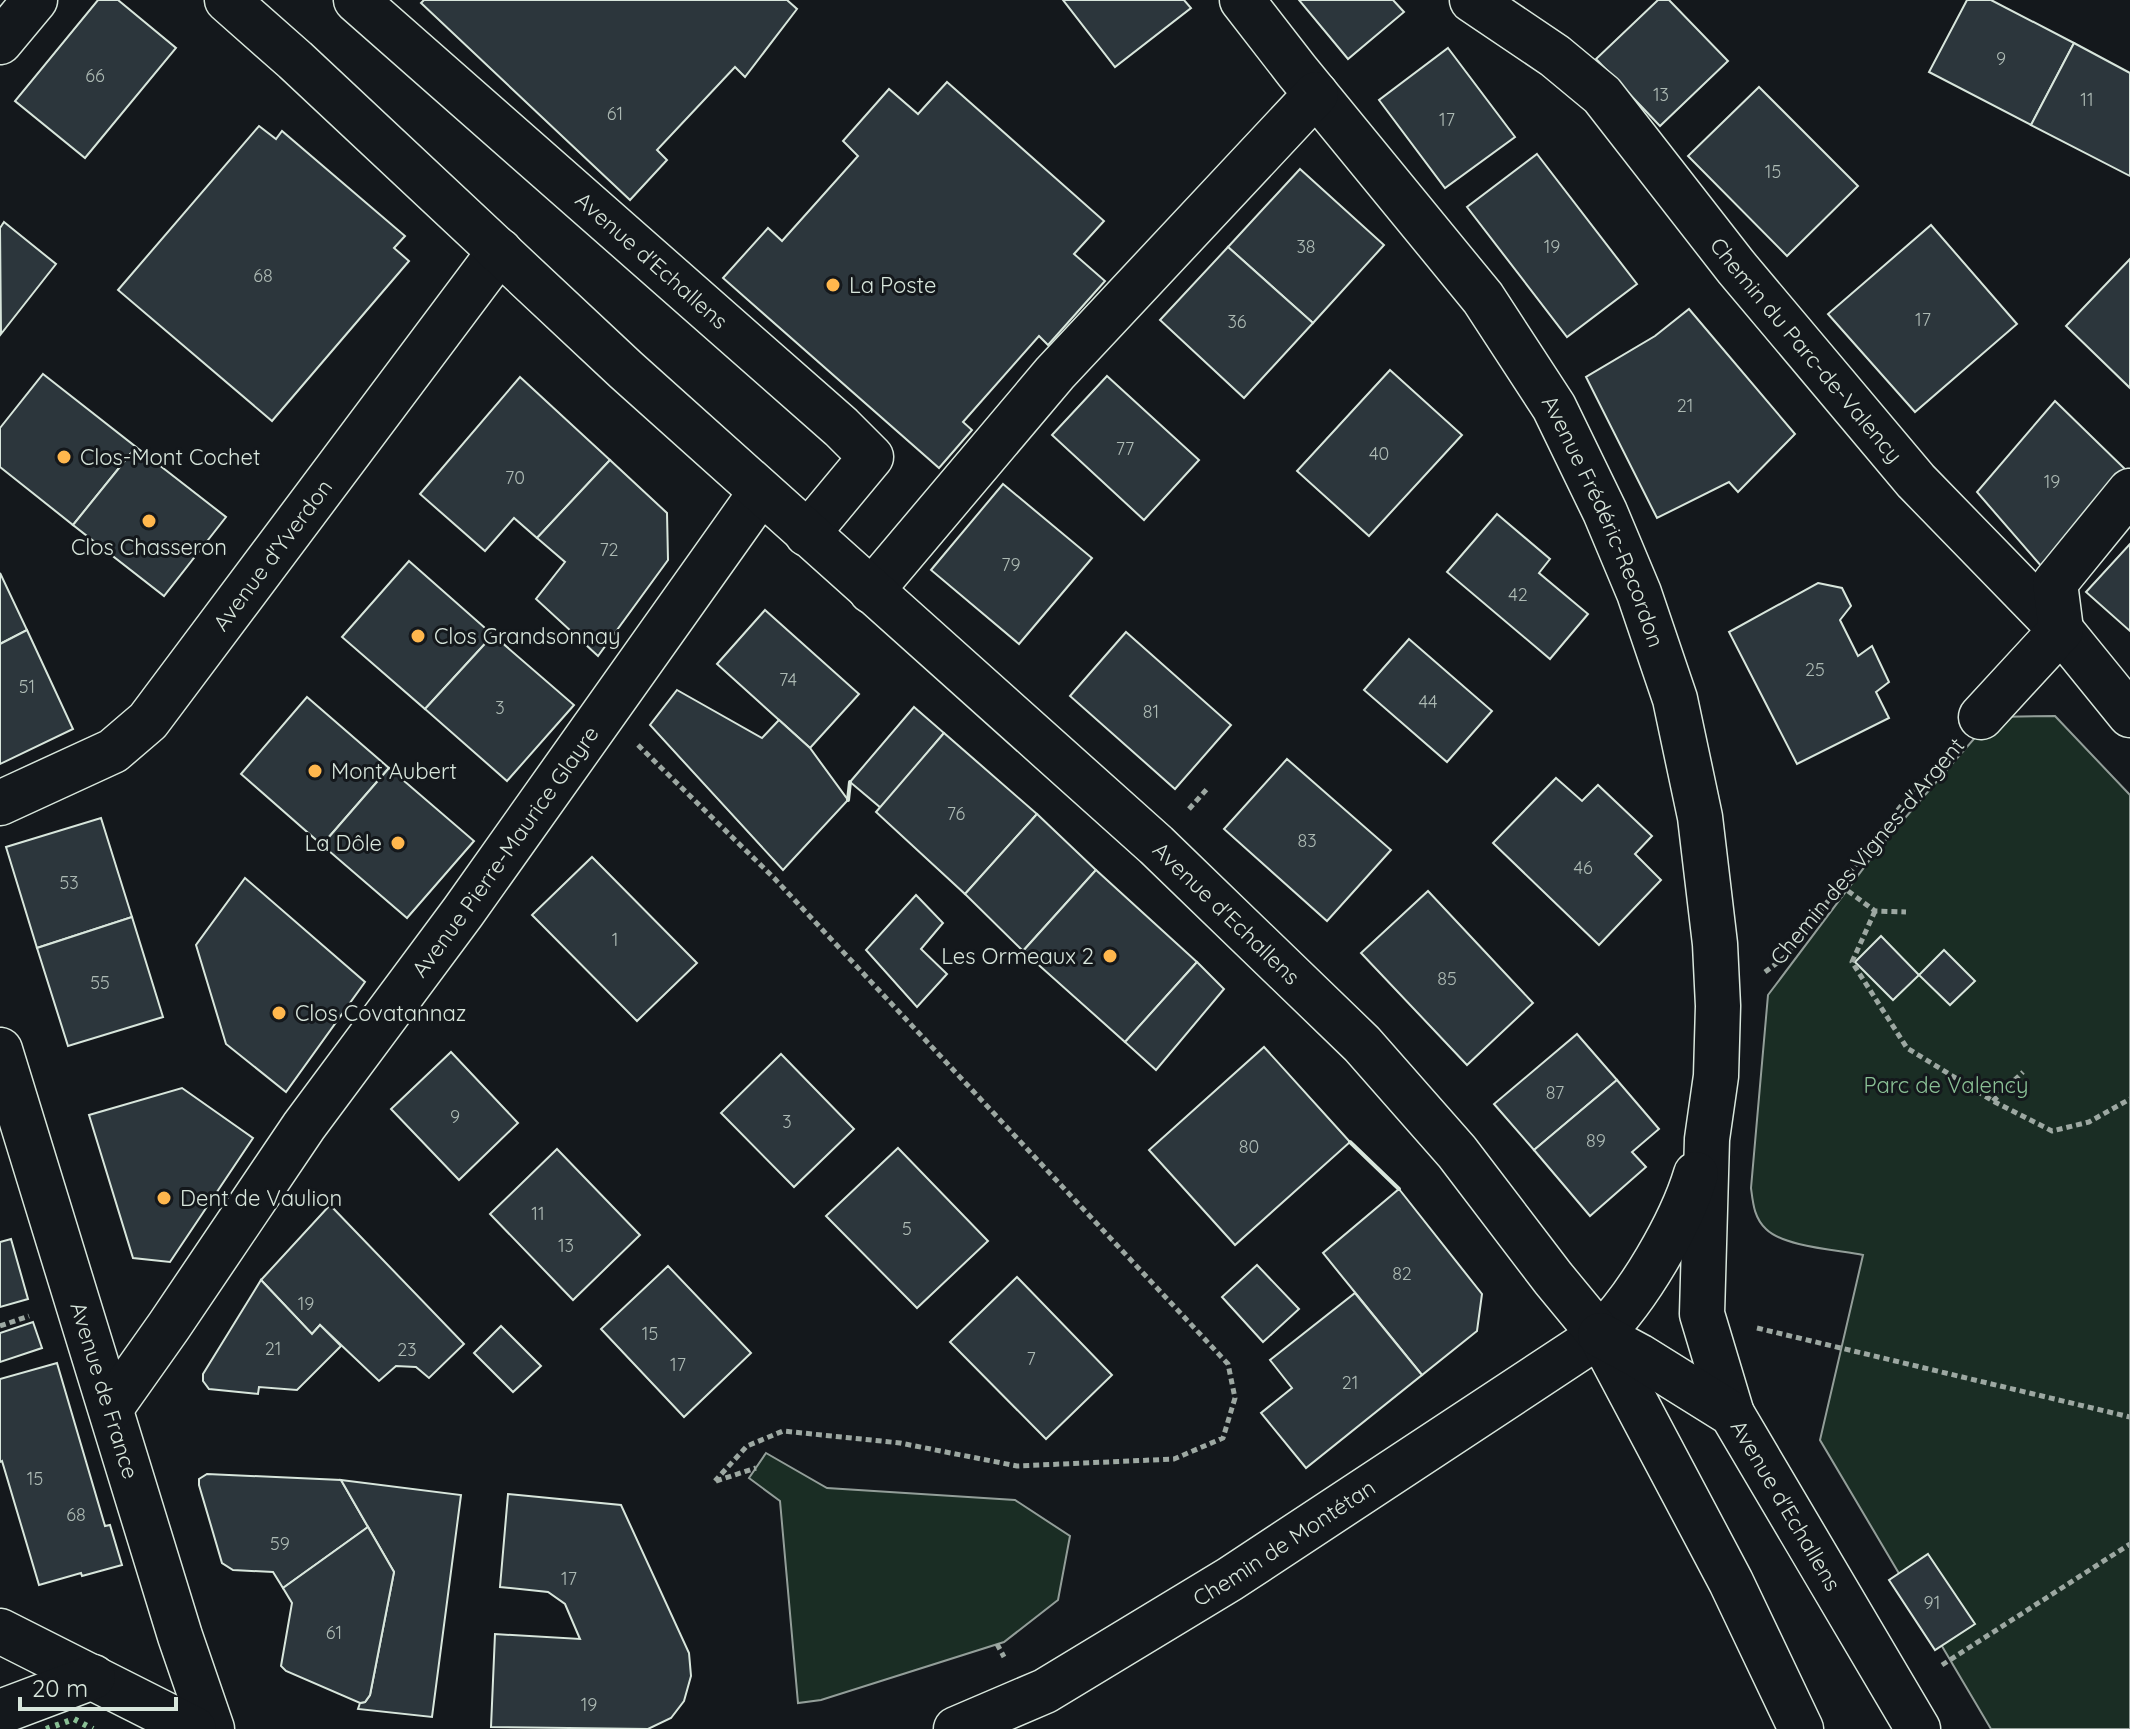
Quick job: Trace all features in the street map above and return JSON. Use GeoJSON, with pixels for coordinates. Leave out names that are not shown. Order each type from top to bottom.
{"type":"FeatureCollection","features":[{"type":"Feature","properties":{"kind":"street"},"geometry":{"type":"LineString","coordinates":[[0,42],[35,0]]}},
{"type":"Feature","properties":{"kind":"street","name":"Avenue d'Echallens"},"geometry":{"type":"LineString","coordinates":[[227,0],[807,534],[1156,845],[1362,1044],[1457,1152],[1600,1335],[1731,1582],[1801,1729]]}},
{"type":"Feature","properties":{"kind":"street","name":"Avenue d'Echallens"},"geometry":{"type":"LineString","coordinates":[[356,0],[841,427],[871,457],[807,534]]}},
{"type":"Feature","properties":{"kind":"street","name":"Avenue Frédéric-Recordon"},"geometry":{"type":"LineString","coordinates":[[1242,0],[1483,298],[1554,407],[1605,512],[1639,593],[1675,699],[1702,833],[1715,944],[1718,1006],[1716,1076],[1707,1139],[1702,1314],[1732,1414]]}},
{"type":"Feature","properties":{"kind":"street","name":"Chemin du Parc-de-Valency"},"geometry":{"type":"LineString","coordinates":[[1472,0],[1555,56],[1602,95],[1736,267],[1916,481],[2061,630],[2130,715]]}},
{"type":"Feature","properties":{"kind":"street"},"geometry":{"type":"LineString","coordinates":[[871,591],[1055,373],[1316,94]]}},
{"type":"Feature","properties":{"kind":"street","name":"Avenue d'Yverdon"},"geometry":{"type":"LineString","coordinates":[[0,803],[113,751],[148,721],[500,251]]}},
{"type":"Feature","properties":{"kind":"street"},"geometry":{"type":"LineString","coordinates":[[2061,630],[2055,583],[2130,491]]}},
{"type":"Feature","properties":{"kind":"street","name":"Avenue Pierre-Maurice Glayre"},"geometry":{"type":"LineString","coordinates":[[111,1408],[304,1126],[463,912],[761,492]]}},
{"type":"Feature","properties":{"kind":"street","name":"Chemin des Vignes-d'Argent"},"geometry":{"type":"LineString","coordinates":[[1981,717],[2061,630]]}},
{"type":"Feature","properties":{"kind":"street","name":"Avenue de France"},"geometry":{"type":"LineString","coordinates":[[0,1050],[180,1636],[212,1729]]}},
{"type":"Feature","properties":{"kind":"street","name":"Avenue Frédéric-Recordon"},"geometry":{"type":"LineString","coordinates":[[1600,1335],[1613,1322],[1672,1232],[1691,1190],[1707,1139]]}},
{"type":"Feature","properties":{"kind":"street"},"geometry":{"type":"LineString","coordinates":[[0,1145],[42,1183]]}},
{"type":"Feature","properties":{"kind":"street","name":"Avenue d'Echallens"},"geometry":{"type":"LineString","coordinates":[[1600,1335],[1732,1414],[1918,1729]]}},
{"type":"Feature","properties":{"kind":"street","name":"Chemin de Montétan"},"geometry":{"type":"LineString","coordinates":[[956,1729],[1045,1691],[1230,1579],[1600,1335]]}},
{"type":"Feature","properties":{"kind":"street"},"geometry":{"type":"LineString","coordinates":[[0,1631],[194,1729]]}},
{"type":"Feature","properties":{"kind":"street"},"geometry":{"type":"LineString","coordinates":[[0,1712],[93,1677]]}},
{"type":"Feature","properties":{"kind":"path","name":"Chemin des Vignes-d'Argent"},"geometry":{"type":"LineString","coordinates":[[1754,980],[1785,957],[1914,789],[1981,717]]}},
{"type":"Feature","properties":{"kind":"path"},"geometry":{"type":"LineString","coordinates":[[629,736],[775,879],[1228,1364],[1235,1398],[1223,1438],[1174,1459],[1017,1466],[900,1443],[783,1431],[747,1446],[715,1481],[756,1468]]}},
{"type":"Feature","properties":{"kind":"path"},"geometry":{"type":"LineString","coordinates":[[1185,813],[1207,789]]}},
{"type":"Feature","properties":{"kind":"path"},"geometry":{"type":"LineString","coordinates":[[1840,885],[1875,911],[1906,912]]}},
{"type":"Feature","properties":{"kind":"path"},"geometry":{"type":"LineString","coordinates":[[1875,911],[1852,962],[1907,1048],[1993,1101],[2052,1131],[2089,1122],[2130,1099]]}},
{"type":"Feature","properties":{"kind":"path"},"geometry":{"type":"LineString","coordinates":[[1993,1101],[2023,1072]]}},
{"type":"Feature","properties":{"kind":"path"},"geometry":{"type":"LineString","coordinates":[[0,1326],[40,1313]]}},
{"type":"Feature","properties":{"kind":"path"},"geometry":{"type":"LineString","coordinates":[[1748,1326],[2130,1417]]}},
{"type":"Feature","properties":{"kind":"path"},"geometry":{"type":"LineString","coordinates":[[1942,1665],[2130,1544]]}},
{"type":"Feature","properties":{"kind":"green space","name":"Parc de Valency"},"geometry":{"type":"Polygon","coordinates":[[[2055,716],[2130,795],[2130,1729],[1991,1729],[1820,1440],[1863,1255],[1798,1244],[1774,1235],[1759,1220],[1751,1188],[1768,995],[1878,849],[1993,717],[2055,716]]]}},
{"type":"Feature","properties":{"kind":"green space"},"geometry":{"type":"Polygon","coordinates":[[[766,1453],[827,1488],[1015,1500],[1070,1536],[1058,1600],[1004,1642],[821,1700],[798,1703],[780,1501],[749,1478],[766,1453]]]}},
{"type":"Feature","properties":{"kind":"building"},"geometry":{"type":"Polygon","coordinates":[[[98,0],[118,0],[176,48],[85,158],[15,101],[98,0]]]}},
{"type":"Feature","properties":{"kind":"building"},"geometry":{"type":"Polygon","coordinates":[[[424,0],[787,0],[797,9],[745,77],[735,67],[657,150],[667,160],[630,200],[421,3],[424,0]]]}},
{"type":"Feature","properties":{"kind":"building"},"geometry":{"type":"Polygon","coordinates":[[[1063,0],[1184,0],[1191,8],[1115,67],[1063,0]]]}},
{"type":"Feature","properties":{"kind":"building"},"geometry":{"type":"Polygon","coordinates":[[[1299,0],[1393,0],[1404,12],[1348,59],[1299,0]]]}},
{"type":"Feature","properties":{"kind":"building"},"geometry":{"type":"Polygon","coordinates":[[[1658,0],[1669,0],[1728,61],[1660,126],[1596,59],[1658,0]]]}},
{"type":"Feature","properties":{"kind":"building"},"geometry":{"type":"Polygon","coordinates":[[[1967,0],[1991,0],[2074,43],[2031,125],[1929,72],[1967,0]]]}},
{"type":"Feature","properties":{"kind":"building"},"geometry":{"type":"Polygon","coordinates":[[[2074,43],[2130,73],[2130,176],[2031,125],[2074,43]]]}},
{"type":"Feature","properties":{"kind":"building"},"geometry":{"type":"Polygon","coordinates":[[[1448,48],[1515,137],[1445,188],[1379,100],[1448,48]]]}},
{"type":"Feature","properties":{"kind":"building"},"geometry":{"type":"Polygon","coordinates":[[[947,82],[1104,221],[1074,254],[1105,281],[1048,345],[1039,336],[963,422],[972,430],[939,468],[723,278],[768,228],[782,241],[858,156],[843,141],[889,89],[918,114],[947,82]]]}},
{"type":"Feature","properties":{"kind":"building"},"geometry":{"type":"Polygon","coordinates":[[[1759,87],[1858,186],[1787,256],[1688,156],[1759,87]]]}},
{"type":"Feature","properties":{"kind":"building"},"geometry":{"type":"Polygon","coordinates":[[[259,126],[276,139],[282,131],[405,236],[394,248],[409,261],[272,421],[118,290],[259,126]]]}},
{"type":"Feature","properties":{"kind":"building"},"geometry":{"type":"Polygon","coordinates":[[[1537,154],[1637,284],[1567,337],[1467,207],[1537,154]]]}},
{"type":"Feature","properties":{"kind":"building"},"geometry":{"type":"Polygon","coordinates":[[[1300,169],[1384,245],[1313,323],[1228,247],[1300,169]]]}},
{"type":"Feature","properties":{"kind":"building"},"geometry":{"type":"Polygon","coordinates":[[[4,222],[56,264],[1,334],[0,228],[4,222]]]}},
{"type":"Feature","properties":{"kind":"building"},"geometry":{"type":"Polygon","coordinates":[[[1931,225],[2017,324],[1915,412],[1828,314],[1931,225]]]}},
{"type":"Feature","properties":{"kind":"building"},"geometry":{"type":"Polygon","coordinates":[[[1228,247],[1313,323],[1244,398],[1160,320],[1228,247]]]}},
{"type":"Feature","properties":{"kind":"building"},"geometry":{"type":"Polygon","coordinates":[[[2130,259],[2130,388],[2066,326],[2130,259]]]}},
{"type":"Feature","properties":{"kind":"building"},"geometry":{"type":"Polygon","coordinates":[[[1689,309],[1795,434],[1738,492],[1729,482],[1657,518],[1586,377],[1655,336],[1689,309]]]}},
{"type":"Feature","properties":{"kind":"building"},"geometry":{"type":"Polygon","coordinates":[[[1390,370],[1462,435],[1369,536],[1297,471],[1390,370]]]}},
{"type":"Feature","properties":{"kind":"building","name":"Clos-Mont Cochet"},"geometry":{"type":"Polygon","coordinates":[[[43,374],[136,447],[73,525],[0,467],[0,428],[43,374]]]}},
{"type":"Feature","properties":{"kind":"building"},"geometry":{"type":"Polygon","coordinates":[[[1107,376],[1199,460],[1144,520],[1052,435],[1107,376]]]}},
{"type":"Feature","properties":{"kind":"building"},"geometry":{"type":"Polygon","coordinates":[[[520,377],[610,460],[537,538],[514,518],[485,551],[420,494],[520,377]]]}},
{"type":"Feature","properties":{"kind":"building"},"geometry":{"type":"Polygon","coordinates":[[[2055,401],[2126,470],[2042,567],[1977,492],[2055,401]]]}},
{"type":"Feature","properties":{"kind":"building","name":"Clos Chasseron"},"geometry":{"type":"Polygon","coordinates":[[[136,447],[226,517],[164,596],[73,525],[136,447]]]}},
{"type":"Feature","properties":{"kind":"building"},"geometry":{"type":"Polygon","coordinates":[[[610,460],[667,513],[668,560],[598,656],[536,599],[565,562],[537,538],[610,460]]]}},
{"type":"Feature","properties":{"kind":"building"},"geometry":{"type":"Polygon","coordinates":[[[1003,484],[1092,558],[1019,644],[931,570],[1003,484]]]}},
{"type":"Feature","properties":{"kind":"building"},"geometry":{"type":"Polygon","coordinates":[[[1497,514],[1550,559],[1539,573],[1588,614],[1550,659],[1447,572],[1497,514]]]}},
{"type":"Feature","properties":{"kind":"building"},"geometry":{"type":"Polygon","coordinates":[[[2130,544],[2130,631],[2086,592],[2130,544]]]}},
{"type":"Feature","properties":{"kind":"building","name":"Clos Grandsonnay"},"geometry":{"type":"Polygon","coordinates":[[[409,561],[493,635],[425,709],[342,637],[409,561]]]}},
{"type":"Feature","properties":{"kind":"building"},"geometry":{"type":"Polygon","coordinates":[[[0,573],[27,630],[0,644],[0,573]]]}},
{"type":"Feature","properties":{"kind":"building"},"geometry":{"type":"Polygon","coordinates":[[[1818,583],[1842,588],[1851,606],[1840,620],[1858,656],[1872,646],[1889,682],[1876,692],[1889,718],[1797,764],[1729,632],[1818,583]]]}},
{"type":"Feature","properties":{"kind":"building"},"geometry":{"type":"Polygon","coordinates":[[[765,610],[859,694],[810,748],[717,664],[765,610]]]}},
{"type":"Feature","properties":{"kind":"building"},"geometry":{"type":"Polygon","coordinates":[[[27,630],[73,729],[0,764],[0,644],[27,630]]]}},
{"type":"Feature","properties":{"kind":"building"},"geometry":{"type":"Polygon","coordinates":[[[1126,632],[1231,725],[1175,789],[1070,696],[1126,632]]]}},
{"type":"Feature","properties":{"kind":"building"},"geometry":{"type":"Polygon","coordinates":[[[493,635],[574,705],[507,781],[425,709],[493,635]]]}},
{"type":"Feature","properties":{"kind":"building"},"geometry":{"type":"Polygon","coordinates":[[[1409,639],[1492,711],[1447,762],[1364,690],[1409,639]]]}},
{"type":"Feature","properties":{"kind":"building"},"geometry":{"type":"Polygon","coordinates":[[[677,690],[762,738],[779,720],[810,748],[848,800],[783,870],[650,725],[677,690]]]}},
{"type":"Feature","properties":{"kind":"building","name":"Mont Aubert"},"geometry":{"type":"Polygon","coordinates":[[[307,697],[389,768],[322,845],[241,774],[307,697]]]}},
{"type":"Feature","properties":{"kind":"building"},"geometry":{"type":"Polygon","coordinates":[[[914,707],[944,733],[881,808],[850,782],[914,707]]]}},
{"type":"Feature","properties":{"kind":"building"},"geometry":{"type":"Polygon","coordinates":[[[944,733],[1037,814],[965,894],[876,812],[944,733]]]}},
{"type":"Feature","properties":{"kind":"building"},"geometry":{"type":"Polygon","coordinates":[[[1287,759],[1391,850],[1327,921],[1224,829],[1287,759]]]}},
{"type":"Feature","properties":{"kind":"building","name":"La Dôle"},"geometry":{"type":"Polygon","coordinates":[[[389,768],[474,841],[407,918],[322,845],[389,768]]]}},
{"type":"Feature","properties":{"kind":"building"},"geometry":{"type":"Polygon","coordinates":[[[1556,778],[1582,801],[1598,785],[1652,836],[1635,854],[1661,880],[1599,945],[1493,843],[1556,778]]]}},
{"type":"Feature","properties":{"kind":"building"},"geometry":{"type":"Polygon","coordinates":[[[1037,814],[1096,870],[1023,951],[965,894],[1037,814]]]}},
{"type":"Feature","properties":{"kind":"building"},"geometry":{"type":"Polygon","coordinates":[[[101,818],[132,917],[37,948],[6,847],[101,818]]]}},
{"type":"Feature","properties":{"kind":"building"},"geometry":{"type":"Polygon","coordinates":[[[592,857],[697,963],[637,1021],[532,915],[592,857]]]}},
{"type":"Feature","properties":{"kind":"building","name":"Les Ormeaux 2"},"geometry":{"type":"Polygon","coordinates":[[[1096,870],[1197,962],[1125,1042],[1023,951],[1096,870]]]}},
{"type":"Feature","properties":{"kind":"building","name":"Clos Covatannaz"},"geometry":{"type":"Polygon","coordinates":[[[245,878],[365,982],[286,1092],[226,1044],[196,945],[245,878]]]}},
{"type":"Feature","properties":{"kind":"building"},"geometry":{"type":"Polygon","coordinates":[[[1428,891],[1533,1003],[1467,1065],[1361,953],[1428,891]]]}},
{"type":"Feature","properties":{"kind":"building"},"geometry":{"type":"Polygon","coordinates":[[[916,895],[943,923],[921,949],[947,974],[917,1007],[866,950],[916,895]]]}},
{"type":"Feature","properties":{"kind":"building"},"geometry":{"type":"Polygon","coordinates":[[[132,917],[163,1017],[68,1046],[37,948],[132,917]]]}},
{"type":"Feature","properties":{"kind":"building"},"geometry":{"type":"Polygon","coordinates":[[[1881,936],[1919,975],[1893,1000],[1855,962],[1881,936]]]}},
{"type":"Feature","properties":{"kind":"building"},"geometry":{"type":"Polygon","coordinates":[[[1944,950],[1975,981],[1950,1005],[1919,975],[1944,950]]]}},
{"type":"Feature","properties":{"kind":"building"},"geometry":{"type":"Polygon","coordinates":[[[1197,962],[1224,989],[1156,1070],[1125,1042],[1197,962]]]}},
{"type":"Feature","properties":{"kind":"building"},"geometry":{"type":"Polygon","coordinates":[[[1577,1034],[1617,1080],[1534,1150],[1494,1104],[1577,1034]]]}},
{"type":"Feature","properties":{"kind":"building"},"geometry":{"type":"Polygon","coordinates":[[[1264,1047],[1350,1142],[1235,1245],[1149,1150],[1264,1047]]]}},
{"type":"Feature","properties":{"kind":"building"},"geometry":{"type":"Polygon","coordinates":[[[451,1052],[518,1123],[459,1180],[391,1109],[451,1052]]]}},
{"type":"Feature","properties":{"kind":"building"},"geometry":{"type":"Polygon","coordinates":[[[781,1054],[854,1129],[794,1187],[721,1113],[781,1054]]]}},
{"type":"Feature","properties":{"kind":"building"},"geometry":{"type":"Polygon","coordinates":[[[1617,1080],[1659,1129],[1632,1152],[1646,1167],[1590,1216],[1534,1150],[1617,1080]]]}},
{"type":"Feature","properties":{"kind":"building","name":"Dent de Vaulion"},"geometry":{"type":"Polygon","coordinates":[[[182,1088],[253,1138],[170,1262],[133,1258],[89,1115],[182,1088]]]}},
{"type":"Feature","properties":{"kind":"building"},"geometry":{"type":"Polygon","coordinates":[[[898,1148],[988,1241],[917,1308],[826,1216],[898,1148]]]}},
{"type":"Feature","properties":{"kind":"building"},"geometry":{"type":"Polygon","coordinates":[[[557,1149],[640,1235],[573,1300],[490,1214],[557,1149]]]}},
{"type":"Feature","properties":{"kind":"building"},"geometry":{"type":"Polygon","coordinates":[[[1399,1189],[1482,1294],[1477,1331],[1422,1375],[1323,1253],[1399,1189]]]}},
{"type":"Feature","properties":{"kind":"building"},"geometry":{"type":"Polygon","coordinates":[[[330,1205],[464,1344],[429,1378],[416,1367],[396,1366],[379,1381],[320,1325],[312,1334],[261,1280],[330,1205]]]}},
{"type":"Feature","properties":{"kind":"building"},"geometry":{"type":"Polygon","coordinates":[[[11,1239],[28,1299],[0,1307],[0,1242],[11,1239]]]}},
{"type":"Feature","properties":{"kind":"building"},"geometry":{"type":"Polygon","coordinates":[[[1257,1265],[1299,1309],[1263,1342],[1222,1297],[1257,1265]]]}},
{"type":"Feature","properties":{"kind":"building"},"geometry":{"type":"Polygon","coordinates":[[[668,1266],[751,1353],[684,1417],[601,1329],[668,1266]]]}},
{"type":"Feature","properties":{"kind":"building"},"geometry":{"type":"Polygon","coordinates":[[[1017,1277],[1112,1375],[1046,1439],[950,1342],[1017,1277]]]}},
{"type":"Feature","properties":{"kind":"building"},"geometry":{"type":"Polygon","coordinates":[[[261,1280],[312,1334],[320,1325],[341,1346],[297,1390],[259,1387],[258,1394],[209,1389],[203,1381],[203,1374],[261,1280]]]}},
{"type":"Feature","properties":{"kind":"building"},"geometry":{"type":"Polygon","coordinates":[[[1355,1293],[1422,1375],[1306,1468],[1261,1413],[1292,1388],[1270,1360],[1355,1293]]]}},
{"type":"Feature","properties":{"kind":"building"},"geometry":{"type":"Polygon","coordinates":[[[33,1322],[42,1348],[0,1362],[0,1333],[33,1322]]]}},
{"type":"Feature","properties":{"kind":"building"},"geometry":{"type":"Polygon","coordinates":[[[501,1326],[541,1366],[513,1392],[474,1353],[501,1326]]]}},
{"type":"Feature","properties":{"kind":"building"},"geometry":{"type":"Polygon","coordinates":[[[57,1363],[105,1526],[110,1525],[122,1565],[39,1585],[0,1462],[0,1379],[57,1363]]]}},
{"type":"Feature","properties":{"kind":"building"},"geometry":{"type":"Polygon","coordinates":[[[207,1474],[341,1480],[368,1527],[283,1588],[273,1572],[233,1570],[222,1563],[199,1485],[199,1479],[207,1474]]]}},
{"type":"Feature","properties":{"kind":"building"},"geometry":{"type":"Polygon","coordinates":[[[341,1480],[461,1495],[432,1717],[358,1709],[370,1695],[394,1572],[341,1480]]]}},
{"type":"Feature","properties":{"kind":"building"},"geometry":{"type":"Polygon","coordinates":[[[508,1494],[621,1505],[689,1653],[691,1676],[684,1701],[671,1718],[648,1729],[491,1727],[495,1634],[580,1639],[565,1604],[548,1592],[500,1587],[508,1494]]]}},
{"type":"Feature","properties":{"kind":"building"},"geometry":{"type":"Polygon","coordinates":[[[368,1527],[394,1572],[370,1695],[360,1703],[286,1671],[281,1666],[292,1603],[283,1588],[368,1527]]]}},
{"type":"Feature","properties":{"kind":"building"},"geometry":{"type":"Polygon","coordinates":[[[1928,1554],[1975,1624],[1935,1650],[1889,1580],[1928,1554]]]}},
{"type":"Feature","properties":{"kind":"hedge"},"geometry":{"type":"LineString","coordinates":[[46,1729],[74,1719],[93,1729]]}},
{"type":"Feature","properties":{"kind":"wall"},"geometry":{"type":"LineString","coordinates":[[848,800],[850,782]]}},
{"type":"Feature","properties":{"kind":"wall"},"geometry":{"type":"LineString","coordinates":[[1350,1142],[1399,1189]]}},
{"type":"Feature","properties":{"kind":"place","name":"La Poste"},"geometry":{"type":"Point","coordinates":[833,285]}},
{"type":"Feature","properties":{"kind":"place","name":"Clos-Mont Cochet"},"geometry":{"type":"Point","coordinates":[64,457]}},
{"type":"Feature","properties":{"kind":"place","name":"Clos Chasseron"},"geometry":{"type":"Point","coordinates":[149,521]}},
{"type":"Feature","properties":{"kind":"place","name":"Clos Grandsonnay"},"geometry":{"type":"Point","coordinates":[418,636]}},
{"type":"Feature","properties":{"kind":"place","name":"Mont Aubert"},"geometry":{"type":"Point","coordinates":[315,771]}},
{"type":"Feature","properties":{"kind":"place","name":"La Dôle"},"geometry":{"type":"Point","coordinates":[398,843]}},
{"type":"Feature","properties":{"kind":"place","name":"Les Ormeaux 2"},"geometry":{"type":"Point","coordinates":[1110,956]}},
{"type":"Feature","properties":{"kind":"place","name":"Clos Covatannaz"},"geometry":{"type":"Point","coordinates":[279,1013]}},
{"type":"Feature","properties":{"kind":"place","name":"Dent de Vaulion"},"geometry":{"type":"Point","coordinates":[164,1198]}}]}
